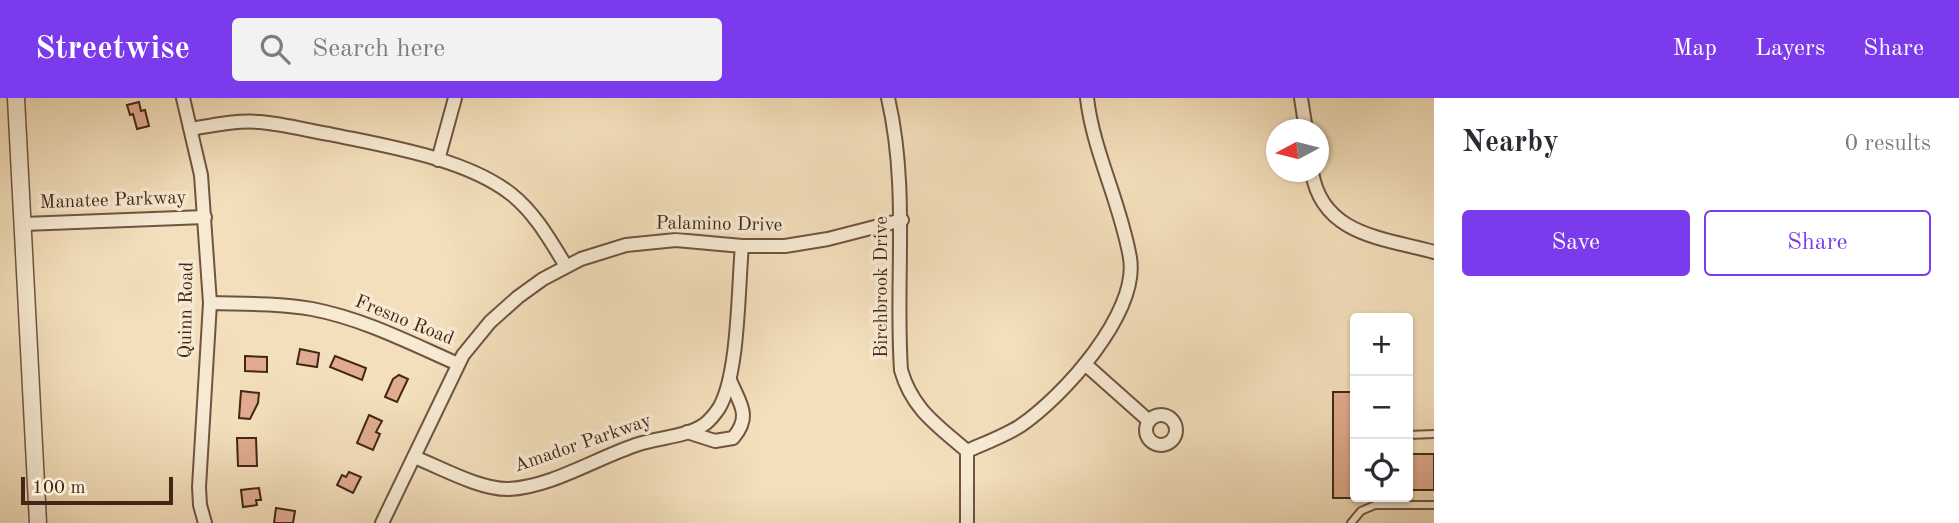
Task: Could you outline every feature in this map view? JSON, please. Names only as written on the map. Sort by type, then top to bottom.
[{"type":"street","points":[[16,98],[38,523]]},
{"type":"street","name":"Quinn Road","points":[[183,98],[201,175],[211,303],[199,487],[205,523]]},
{"type":"street","points":[[439,160],[455,98]]},
{"type":"street","name":"Birchbrook Drive","points":[[888,98],[898,162],[902,220],[899,344],[901,370],[916,405],[967,451]]},
{"type":"street","points":[[967,523],[967,451],[1031,418],[1085,364],[1123,306],[1131,273],[1123,229],[1087,98]]},
{"type":"street","points":[[1301,98],[1304,119]]},
{"type":"street","points":[[191,130],[215,124],[259,122],[373,143],[439,160],[484,178],[510,193],[542,228],[566,266]]},
{"type":"street","points":[[1315,182],[1320,198],[1337,219],[1363,233],[1434,252]]},
{"type":"street","name":"Manatee Parkway","points":[[24,224],[205,217]]},
{"type":"street","name":"Palamino Drive","points":[[382,523],[458,365],[490,322],[534,285],[566,266],[600,251],[650,242],[693,240],[742,246],[800,244],[902,220]]},
{"type":"street","name":"Amador Parkway","points":[[414,457],[474,481],[506,489],[542,482],[640,443],[687,432],[704,425],[717,411],[730,380],[742,246]]},
{"type":"street","name":"Fresno Road","points":[[211,303],[281,305],[337,315],[375,327],[458,365]]},
{"type":"street","points":[[1085,364],[1149,421]]},
{"type":"street","name":"Amador Parkway","points":[[687,432],[715,440],[733,438],[743,427],[745,415],[730,380]]},
{"type":"lane","points":[[1413,435],[1434,434]]},
{"type":"lane","points":[[1351,523],[1361,511],[1379,502]]},
{"type":"lane","points":[[1394,502],[1434,505]]},
{"type":"building","points":[[139,102],[141,111],[145,110],[149,126],[137,129],[127,105]]},
{"type":"building","points":[[300,349],[319,353],[317,367],[297,364]]},
{"type":"building","points":[[245,356],[267,357],[267,372],[245,371]]},
{"type":"building","points":[[335,356],[366,368],[362,380],[330,367]]},
{"type":"building","points":[[399,375],[408,379],[397,402],[385,397],[393,379]]},
{"type":"building","points":[[241,391],[259,393],[258,403],[250,419],[239,418]]},
{"type":"building","points":[[1333,392],[1350,392],[1350,498],[1333,498]]},
{"type":"building","points":[[369,415],[382,421],[376,432],[380,434],[373,450],[357,443]]},
{"type":"building","points":[[237,438],[256,438],[257,466],[238,466]]},
{"type":"building","points":[[1413,454],[1434,454],[1434,490],[1413,490]]},
{"type":"building","points":[[349,472],[361,477],[353,493],[337,485],[342,475],[346,477]]},
{"type":"building","points":[[259,488],[261,500],[256,500],[257,505],[243,507],[241,490]]},
{"type":"building","points":[[276,508],[295,511],[293,523],[274,523]]}]
